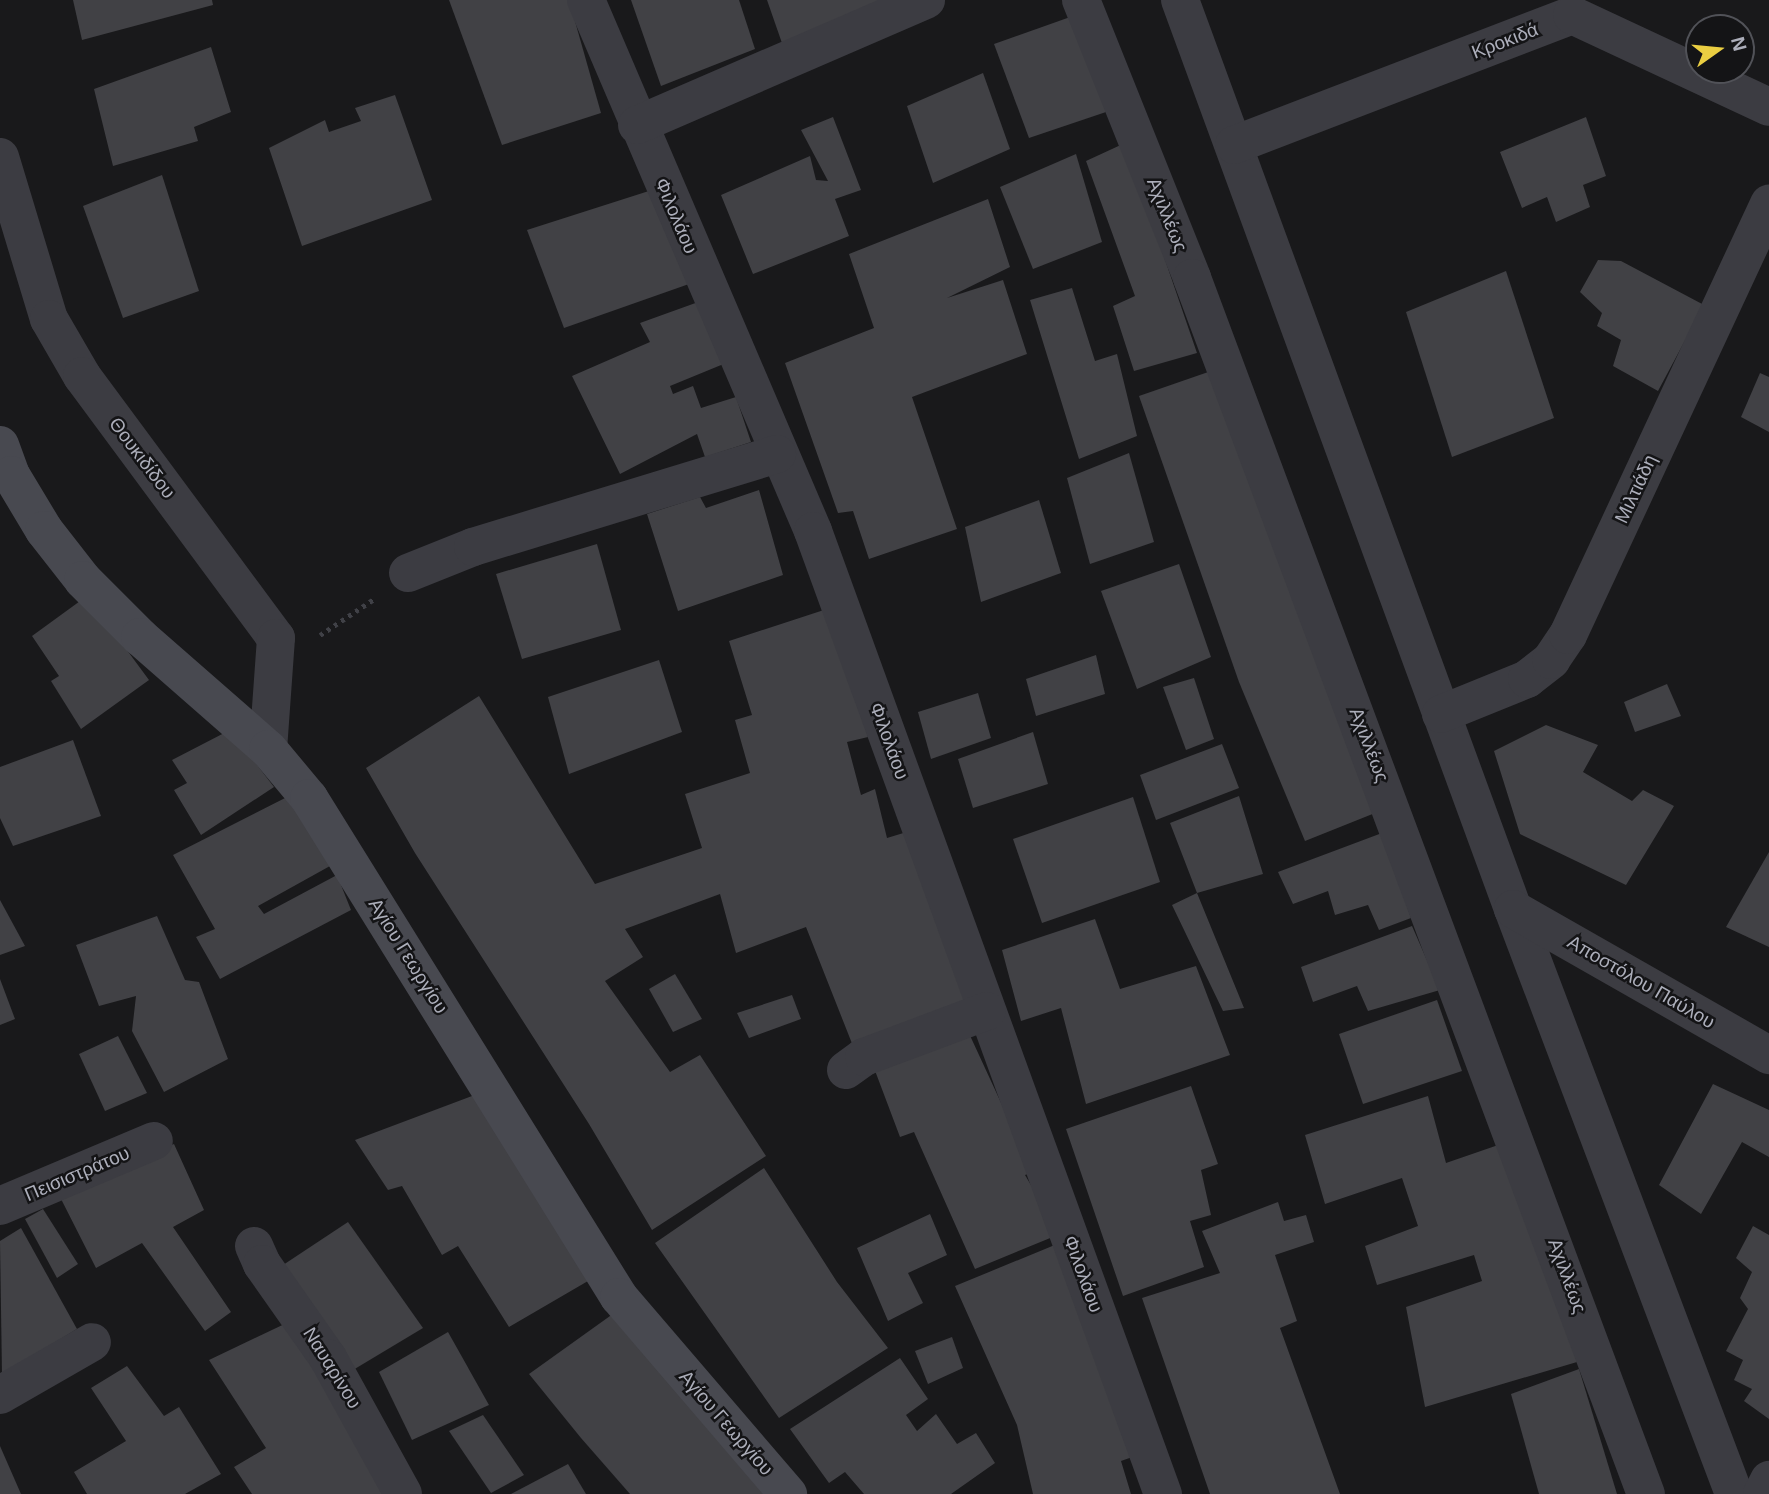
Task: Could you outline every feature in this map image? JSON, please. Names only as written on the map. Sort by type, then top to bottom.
[{"type":"street","name":"Φιλολάου","points":[[586,0],[777,454],[813,531],[1163,1494]]},
{"type":"street","points":[[637,125],[926,0]]},
{"type":"street","name":"Αχιλλέως","points":[[1081,0],[1197,291],[1646,1494]]},
{"type":"street","points":[[1180,0],[1513,909],[1734,1494]]},
{"type":"street","name":"Κροκιδά","points":[[1234,145],[1573,8],[1769,107]]},
{"type":"street","name":"Θουκιδίδου","points":[[0,157],[49,320],[82,376],[276,638],[268,749]]},
{"type":"street","name":"Μιλτιάδη","points":[[1441,714],[1527,680],[1551,660],[1568,635],[1769,204]]},
{"type":"street","name":"Αγίου Γεωργίου","points":[[0,445],[10,475],[44,530],[83,580],[140,638],[268,749],[309,798],[619,1297],[788,1494]]},
{"type":"street","points":[[408,573],[473,547],[777,454]]},
{"type":"street","name":"Αποστόλου Παύλου","points":[[1513,909],[1769,1055]]},
{"type":"street","points":[[846,1070],[864,1057],[987,1011]]},
{"type":"street","name":"Πεισιστράτου","points":[[0,1206],[154,1141]]},
{"type":"street","name":"Ναυαρίνου","points":[[254,1245],[262,1264],[328,1358],[403,1494]]},
{"type":"street","points":[[0,1395],[92,1342]]},
{"type":"street","points":[[1762,1494],[1769,1480]]},
{"type":"path","points":[[274,666],[408,573]]},
{"type":"building","points":[[73,0],[212,0],[213,5],[82,40]]},
{"type":"building","points":[[449,0],[569,0],[601,113],[502,145]]},
{"type":"building","points":[[631,0],[739,0],[755,49],[661,86]]},
{"type":"building","points":[[767,0],[907,0],[783,46]]},
{"type":"building","points":[[1073,16],[1106,112],[1029,138],[994,44]]},
{"type":"building","points":[[211,47],[231,112],[194,127],[198,141],[113,166],[94,89]]},
{"type":"building","points":[[983,73],[1010,149],[933,183],[907,106]]},
{"type":"building","points":[[395,95],[432,200],[302,246],[269,148],[325,120],[329,132],[361,121],[355,108]]},
{"type":"building","points":[[833,117],[861,190],[835,199],[849,236],[753,274],[721,195],[810,156],[816,180],[828,181],[801,130]]},
{"type":"building","points":[[1586,117],[1606,176],[1583,185],[1590,207],[1556,222],[1547,197],[1522,208],[1500,152]]},
{"type":"building","points":[[1125,143],[1197,353],[1134,371],[1113,306],[1135,296],[1086,161]]},
{"type":"building","points":[[1076,154],[1102,242],[1033,269],[1000,187]]},
{"type":"building","points":[[162,175],[199,291],[123,318],[83,206]]},
{"type":"building","points":[[652,190],[689,284],[564,328],[527,230]]},
{"type":"building","points":[[988,199],[1010,267],[947,298],[1003,280],[1027,354],[912,397],[957,529],[869,559],[853,511],[838,513],[785,363],[874,328],[849,254]]},
{"type":"building","points":[[1598,260],[1621,261],[1704,305],[1658,391],[1613,366],[1621,340],[1597,326],[1602,313],[1580,292]]},
{"type":"building","points":[[1506,271],[1554,418],[1452,457],[1406,312]]},
{"type":"building","points":[[1072,288],[1095,361],[1117,354],[1137,436],[1079,459],[1030,300]]},
{"type":"building","points":[[701,301],[726,363],[670,386],[673,394],[693,386],[701,408],[736,397],[751,442],[705,457],[697,434],[620,474],[572,376],[650,342],[640,323]]},
{"type":"building","points":[[1214,370],[1375,813],[1305,841],[1239,682],[1139,396]]},
{"type":"building","points":[[1760,373],[1769,377],[1769,432],[1741,417]]},
{"type":"building","points":[[1129,453],[1154,542],[1090,564],[1067,478]]},
{"type":"building","points":[[759,490],[783,575],[678,611],[647,514],[700,497],[706,508]]},
{"type":"building","points":[[1039,500],[1061,573],[981,602],[965,527]]},
{"type":"building","points":[[597,544],[621,630],[522,659],[496,574]]},
{"type":"building","points":[[1179,564],[1211,657],[1137,689],[1101,591]]},
{"type":"building","points":[[87,596],[149,680],[81,729],[51,681],[59,676],[32,636]]},
{"type":"building","points":[[830,608],[868,737],[847,742],[861,795],[875,789],[887,838],[910,831],[968,1003],[853,1046],[806,927],[736,953],[720,894],[625,929],[643,957],[605,981],[670,1072],[700,1055],[766,1156],[652,1230],[589,1124],[415,853],[366,768],[479,696],[595,884],[702,848],[685,794],[750,773],[735,720],[752,715],[729,641]]},
{"type":"building","points":[[1096,655],[1105,694],[1036,716],[1026,679]]},
{"type":"building","points":[[659,660],[682,732],[569,774],[548,697]]},
{"type":"building","points":[[1194,678],[1214,739],[1186,750],[1163,687]]},
{"type":"building","points":[[1667,684],[1681,716],[1635,732],[1624,702]]},
{"type":"building","points":[[978,693],[991,738],[931,759],[918,712]]},
{"type":"building","points":[[1546,725],[1598,745],[1583,772],[1632,801],[1643,790],[1674,806],[1626,885],[1520,834],[1494,751]]},
{"type":"building","points":[[230,730],[274,787],[201,835],[174,790],[187,783],[172,760]]},
{"type":"building","points":[[1033,732],[1048,784],[973,808],[958,759]]},
{"type":"building","points":[[73,740],[101,816],[13,846],[0,818],[0,767]]},
{"type":"building","points":[[1222,744],[1239,788],[1156,820],[1140,775]]},
{"type":"building","points":[[289,796],[330,866],[258,906],[264,914],[337,875],[351,910],[220,979],[196,937],[215,929],[173,855]]},
{"type":"building","points":[[1239,796],[1263,874],[1197,893],[1170,823]]},
{"type":"building","points":[[1133,797],[1160,882],[1042,923],[1013,839]]},
{"type":"building","points":[[1382,833],[1411,918],[1379,930],[1368,905],[1335,915],[1328,891],[1293,904],[1278,872]]},
{"type":"building","points":[[1769,852],[1769,947],[1726,927]]},
{"type":"building","points":[[1197,893],[1244,1008],[1223,1011],[1172,905]]},
{"type":"building","points":[[0,900],[25,946],[0,955]]},
{"type":"building","points":[[157,916],[185,980],[199,982],[228,1059],[164,1092],[132,1031],[136,996],[99,1006],[76,945]]},
{"type":"building","points":[[1095,919],[1120,989],[1196,966],[1230,1055],[1086,1104],[1061,1008],[1021,1021],[1002,950]]},
{"type":"building","points":[[1412,926],[1440,990],[1368,1011],[1357,986],[1313,1002],[1301,967]]},
{"type":"building","points":[[675,974],[702,1019],[673,1032],[649,989]]},
{"type":"building","points":[[0,979],[15,1019],[0,1025]]},
{"type":"building","points":[[792,995],[801,1019],[749,1038],[737,1013]]},
{"type":"building","points":[[1437,1000],[1462,1071],[1363,1104],[1339,1034]]},
{"type":"building","points":[[967,1029],[1033,1172],[1025,1175],[1060,1234],[975,1269],[914,1132],[900,1137],[874,1068]]},
{"type":"building","points":[[118,1036],[147,1093],[105,1111],[79,1054]]},
{"type":"building","points":[[1713,1084],[1769,1110],[1769,1157],[1742,1142],[1701,1214],[1659,1185]]},
{"type":"building","points":[[1191,1086],[1218,1164],[1201,1170],[1211,1215],[1190,1221],[1204,1267],[1123,1296],[1066,1129]]},
{"type":"building","points":[[480,1093],[588,1281],[509,1327],[458,1246],[442,1255],[402,1186],[388,1190],[355,1140]]},
{"type":"building","points":[[1428,1096],[1446,1163],[1504,1143],[1577,1362],[1425,1407],[1406,1307],[1482,1281],[1474,1255],[1377,1285],[1365,1246],[1418,1226],[1402,1178],[1325,1204],[1305,1135]]},
{"type":"building","points":[[174,1144],[204,1210],[173,1227],[231,1312],[205,1331],[142,1243],[96,1268],[59,1195]]},
{"type":"building","points":[[764,1168],[837,1282],[888,1348],[779,1418],[655,1243]]},
{"type":"building","points":[[1278,1202],[1284,1221],[1306,1215],[1314,1242],[1275,1255],[1297,1321],[1280,1328],[1340,1494],[1210,1494],[1142,1298],[1220,1273],[1202,1231]]},
{"type":"building","points":[[43,1209],[78,1264],[57,1278],[25,1219]]},
{"type":"building","points":[[930,1214],[947,1255],[908,1273],[923,1303],[888,1321],[857,1248]]},
{"type":"building","points":[[348,1222],[423,1328],[353,1370],[277,1269]]},
{"type":"building","points":[[1753,1226],[1769,1235],[1769,1419],[1744,1401],[1752,1389],[1734,1380],[1743,1360],[1726,1351],[1748,1309],[1740,1298],[1752,1272],[1736,1258]]},
{"type":"building","points":[[21,1228],[77,1329],[2,1375],[0,1241]]},
{"type":"building","points":[[1062,1242],[1138,1455],[1121,1461],[1131,1494],[1033,1494],[1017,1425],[955,1286]]},
{"type":"building","points":[[617,1311],[772,1494],[630,1494],[581,1438],[529,1374]]},
{"type":"building","points":[[293,1320],[386,1494],[252,1494],[234,1467],[266,1448],[209,1360]]},
{"type":"building","points":[[448,1332],[489,1405],[412,1440],[379,1372]]},
{"type":"building","points":[[952,1337],[963,1368],[928,1384],[915,1351]]},
{"type":"building","points":[[900,1358],[928,1399],[906,1415],[917,1431],[936,1414],[957,1444],[976,1433],[995,1463],[951,1494],[864,1494],[845,1472],[829,1483],[790,1429]]},
{"type":"building","points":[[127,1366],[164,1416],[179,1407],[221,1474],[185,1494],[87,1494],[74,1472],[126,1441],[91,1388]]},
{"type":"building","points":[[1579,1369],[1617,1494],[1539,1494],[1511,1394]]},
{"type":"building","points":[[483,1415],[524,1475],[491,1493],[449,1431]]},
{"type":"building","points":[[0,1446],[21,1494],[0,1494]]},
{"type":"building","points":[[568,1464],[586,1494],[511,1494]]}]
